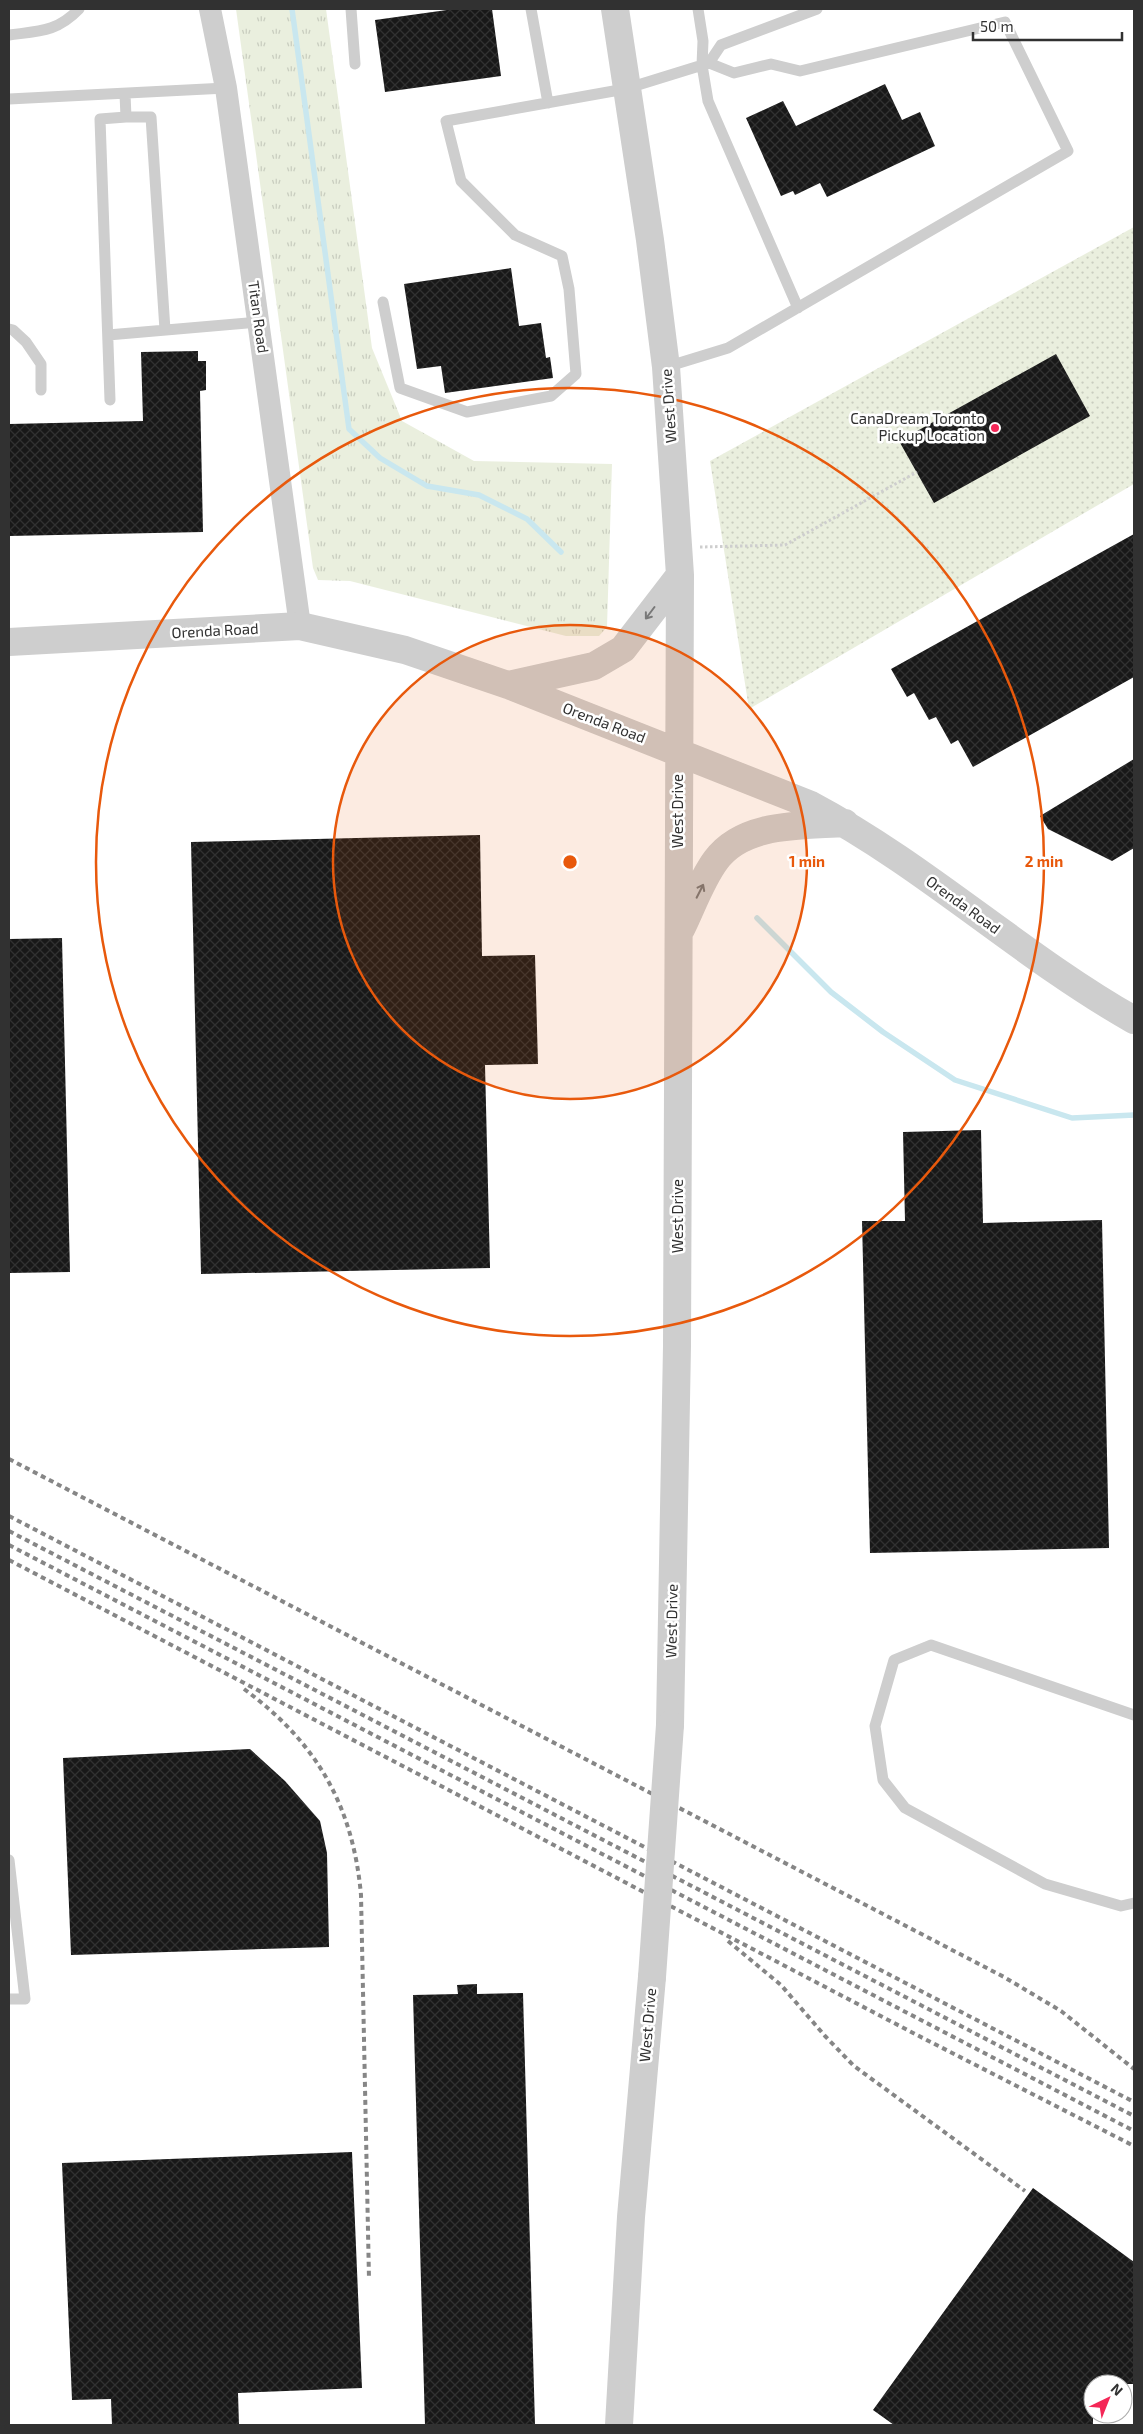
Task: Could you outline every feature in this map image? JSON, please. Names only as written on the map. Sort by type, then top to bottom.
[{"type":"street","name":"Titan Road","points":[[210,9],[226,88],[300,626]]},
{"type":"street","name":"West Drive","points":[[615,9],[625,89],[650,240],[666,367],[680,575],[677,1336],[670,1725],[652,1977],[631,2216],[619,2425]]},
{"type":"street","points":[[508,685],[594,666],[623,649],[680,575]]},
{"type":"street","name":"Orenda Road","points":[[9,642],[300,626],[405,650],[508,685],[811,805],[845,823],[930,880],[1062,976],[1134,1020]]},
{"type":"street","points":[[678,934],[715,861],[729,846],[757,832],[845,823]]},
{"type":"lane","points":[[9,35],[50,30],[68,21],[79,9]]},
{"type":"lane","points":[[351,9],[355,64]]},
{"type":"lane","points":[[531,9],[548,103]]},
{"type":"lane","points":[[698,9],[703,41],[708,101],[798,308]]},
{"type":"lane","points":[[383,302],[400,388],[467,412],[551,396],[576,374],[569,289],[562,256],[515,235],[461,181],[446,121],[625,89],[705,64],[721,45],[817,9]]},
{"type":"lane","points":[[666,367],[728,348],[1068,150],[1004,22],[800,70],[771,64],[734,72],[705,64]]},
{"type":"lane","points":[[9,98],[226,88]]},
{"type":"lane","points":[[125,94],[126,118]]},
{"type":"lane","points":[[110,400],[100,119],[151,117],[164,330]]},
{"type":"lane","points":[[108,335],[259,322]]},
{"type":"lane","points":[[9,329],[13,330],[26,342],[41,364],[41,390]]},
{"type":"lane","points":[[1134,1715],[931,1645],[894,1660],[875,1726],[883,1780],[905,1808],[1045,1884],[1121,1906],[1134,1903]]},
{"type":"lane","points":[[9,1860],[24,1999],[9,1999]]},
{"type":"path","points":[[677,545],[712,548],[785,545],[917,472]]},
{"type":"green space","points":[[236,9],[326,9],[372,348],[402,421],[474,461],[612,464],[607,627],[599,636],[566,636],[350,581],[318,580],[313,568]]},
{"type":"green space","points":[[1134,227],[1134,484],[749,709],[710,461]]},
{"type":"building","points":[[454,9],[492,9],[501,76],[385,92],[375,20]]},
{"type":"building","points":[[885,84],[902,120],[920,112],[935,146],[827,197],[820,183],[795,195],[793,191],[781,196],[746,118],[783,101],[796,126]]},
{"type":"building","points":[[511,268],[519,326],[541,323],[546,358],[550,357],[553,378],[445,393],[441,366],[417,369],[404,284]]},
{"type":"building","points":[[198,351],[198,361],[206,361],[206,390],[200,391],[203,532],[9,536],[9,424],[143,421],[141,352]]},
{"type":"building","name":"CanaDream Toronto Pickup Location","points":[[1056,354],[1090,416],[934,503],[899,441]]},
{"type":"building","points":[[1134,534],[1134,677],[973,767],[958,740],[951,744],[936,717],[929,720],[914,693],[907,697],[891,669]]},
{"type":"building","points":[[1134,759],[1134,848],[1112,861],[1048,829],[1040,816]]},
{"type":"building","points":[[480,835],[482,956],[535,955],[538,1064],[485,1065],[490,1268],[201,1274],[191,842]]},
{"type":"building","points":[[62,938],[70,1272],[9,1273],[9,939]]},
{"type":"building","points":[[981,1130],[983,1223],[1102,1220],[1109,1548],[870,1553],[862,1221],[905,1221],[903,1132]]},
{"type":"building","points":[[250,1749],[285,1781],[320,1821],[327,1853],[329,1947],[71,1955],[63,1758]]},
{"type":"building","points":[[477,1984],[477,1994],[523,1993],[535,2425],[425,2425],[413,1995],[458,1994],[457,1985]]},
{"type":"building","points":[[352,2152],[362,2388],[238,2393],[239,2425],[112,2425],[111,2399],[72,2400],[62,2163]]},
{"type":"building","points":[[1033,2188],[1134,2262],[1134,2384],[1133,2374],[1083,2374],[1083,2424],[1093,2425],[894,2425],[873,2410]]},
{"type":"waterway","points":[[292,9],[349,429],[380,458],[427,486],[479,495],[527,519],[561,552]]},
{"type":"waterway","points":[[757,918],[831,992],[883,1032],[955,1080],[1072,1118],[1134,1115]]},
{"type":"railway","points":[[9,1459],[1004,1977],[1061,2011],[1134,2069]]},
{"type":"railway","points":[[9,1516],[1134,2102]]},
{"type":"railway","points":[[9,1531],[1134,2116]]},
{"type":"railway","points":[[9,1545],[1134,2131]]},
{"type":"railway","points":[[9,1560],[917,2035],[1134,2146]]},
{"type":"railway","points":[[244,1689],[292,1731],[311,1754],[327,1778],[339,1804],[357,1862],[361,1895],[369,2279]]},
{"type":"railway","points":[[728,1941],[781,1985],[854,2066],[1025,2191]]},
{"type":"place","name":"CanaDream Toronto Pickup Location","points":[[995,428]]}]
